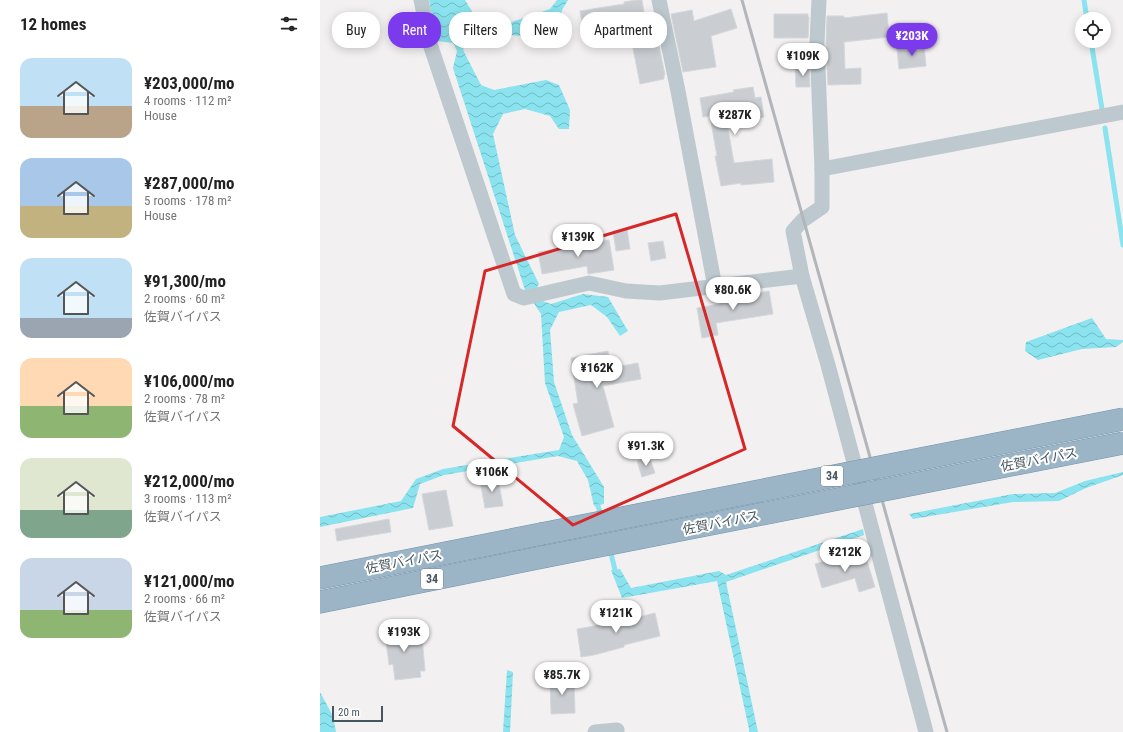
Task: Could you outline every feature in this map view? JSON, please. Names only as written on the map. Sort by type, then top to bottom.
[{"type":"highway","name":"佐賀バイパス","points":[[320,578],[1123,419]]},
{"type":"highway","name":"佐賀バイパス","points":[[320,602],[1123,443]]},
{"type":"street","points":[[421,0],[431,47],[514,294],[524,298],[589,283],[626,292],[660,293],[802,276]]},
{"type":"street","points":[[659,0],[678,91],[715,287]]},
{"type":"street","points":[[819,0],[817,43],[822,206],[803,220],[793,231],[802,276],[830,373],[926,732]]},
{"type":"street","points":[[822,169],[1123,112]]},
{"type":"street","points":[[595,732],[617,730],[617,732]]},
{"type":"highlighted area","points":[[676,214],[745,449],[573,525],[453,426],[485,271]]},
{"type":"water","points":[[429,0],[465,0],[472,12],[449,12],[449,42],[441,42],[441,12],[431,12]]},
{"type":"water","points":[[557,0],[568,0],[562,12],[541,12],[550,9]]},
{"type":"water","points":[[520,19],[520,36],[512,35],[512,22]]},
{"type":"water","points":[[456,48],[464,48],[463,50],[481,85],[494,90],[546,80],[559,85],[570,110],[569,129],[559,129],[550,116],[525,109],[503,114],[493,134],[515,235],[539,284],[536,289],[540,300],[551,304],[583,294],[608,297],[628,331],[620,336],[607,317],[591,305],[559,312],[550,330],[554,382],[572,435],[604,487],[604,504],[594,506],[588,480],[577,461],[558,456],[444,475],[420,484],[413,508],[320,527],[320,517],[401,501],[416,479],[443,469],[559,450],[564,437],[545,383],[541,314],[525,290],[453,68],[457,51]]},
{"type":"water","points":[[1092,318],[1106,339],[1123,340],[1123,342],[1116,347],[1082,349],[1038,360],[1025,351],[1026,342]]},
{"type":"water","points":[[1123,472],[1123,475],[1086,488],[1059,501],[1013,502],[913,519],[909,514],[1013,494],[1055,493],[1085,481]]},
{"type":"water","points":[[863,529],[864,535],[726,582],[758,732],[749,732],[717,581],[622,598],[611,570],[620,569],[631,588],[719,571],[726,575]]},
{"type":"water","points":[[507,670],[513,672],[510,732],[503,732]]},
{"type":"water","points":[[320,692],[333,716],[336,732],[320,732]]},
{"type":"building","points":[[642,0],[644,12],[580,12],[624,4],[624,2]]},
{"type":"building","points":[[731,9],[737,28],[711,36],[716,67],[683,72],[671,14],[692,10],[694,21]]},
{"type":"building","points":[[887,13],[889,37],[844,42],[845,69],[861,68],[861,84],[828,85],[826,43],[827,16],[844,16],[844,18]]},
{"type":"building","points":[[774,14],[808,14],[808,38],[774,38]]},
{"type":"building","points":[[924,45],[926,66],[899,69],[897,48]]},
{"type":"building","points":[[633,48],[659,48],[665,75],[664,79],[640,84]]},
{"type":"building","points":[[809,66],[810,87],[796,87],[795,67]]},
{"type":"building","points":[[753,87],[755,98],[761,97],[764,117],[727,123],[734,163],[772,159],[774,182],[741,185],[741,183],[721,186],[715,156],[717,156],[710,116],[703,117],[700,98]]},
{"type":"building","points":[[627,229],[630,249],[616,251],[613,231]]},
{"type":"building","points":[[609,240],[614,270],[588,274],[587,266],[542,274],[538,252]]},
{"type":"building","points":[[663,241],[666,258],[651,261],[648,243]]},
{"type":"building","points":[[769,291],[773,314],[716,323],[718,335],[702,338],[697,308],[720,304],[719,300]]},
{"type":"building","points":[[608,351],[610,368],[638,363],[641,379],[603,386],[614,427],[582,436],[573,404],[578,403],[571,358]]},
{"type":"building","points":[[649,456],[655,473],[642,477],[637,461]]},
{"type":"building","points":[[498,478],[503,506],[485,508],[480,481]]},
{"type":"building","points":[[446,490],[453,526],[429,530],[422,494]]},
{"type":"building","points":[[389,519],[391,532],[337,541],[335,529]]},
{"type":"building","points":[[843,556],[845,564],[866,558],[875,587],[859,592],[855,578],[822,588],[815,564]]},
{"type":"building","points":[[655,613],[660,636],[624,645],[624,647],[594,655],[581,657],[577,629],[600,625],[599,621],[617,616],[618,622]]},
{"type":"building","points":[[401,623],[402,639],[422,636],[425,671],[420,671],[421,677],[395,680],[393,664],[389,665],[384,625]]},
{"type":"building","points":[[550,678],[574,678],[575,713],[551,714]]},
{"type":"waterway","points":[[1084,0],[1086,12]]},
{"type":"waterway","points":[[1092,48],[1102,109]]},
{"type":"waterway","points":[[1105,128],[1123,245]]},
{"type":"waterway","points":[[598,506],[601,516]]},
{"type":"waterway","points":[[610,549],[615,570]]},
{"type":"railway","points":[[742,0],[947,732]]}]
